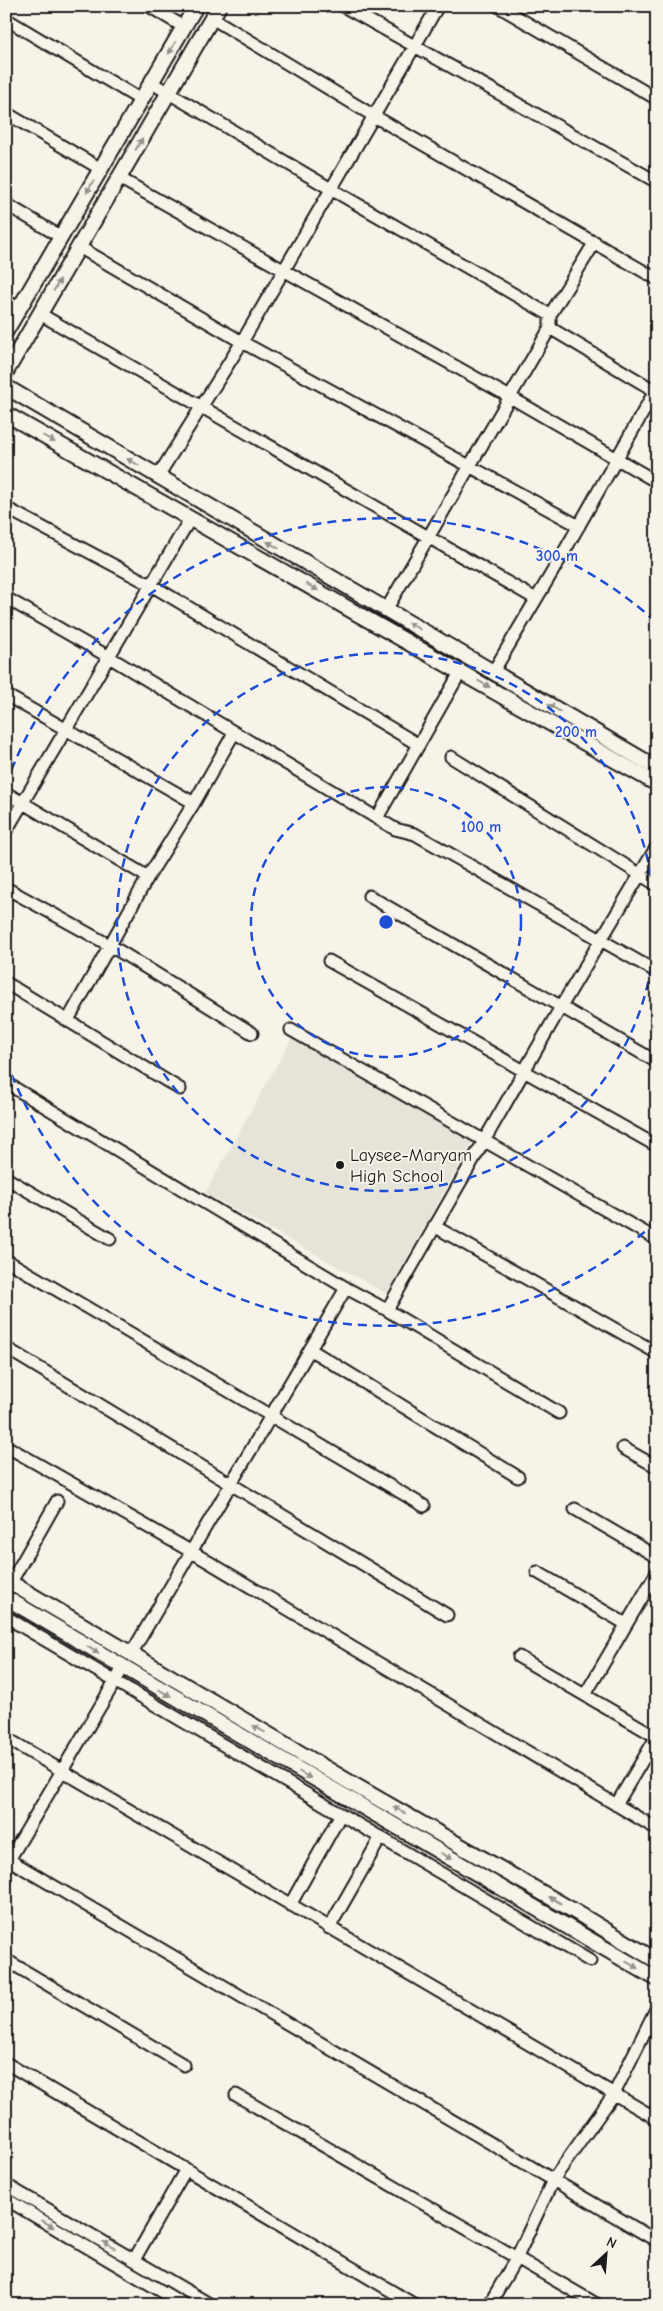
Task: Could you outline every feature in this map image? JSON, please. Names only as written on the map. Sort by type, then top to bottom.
[{"type":"main road","points":[[6,331],[196,6]]},
{"type":"main road","points":[[6,372],[216,12]]},
{"type":"main road","points":[[6,387],[493,672],[612,750],[657,784]]},
{"type":"main road","points":[[6,414],[461,671],[612,750],[657,768]]},
{"type":"main road","points":[[8,1581],[657,1961]]},
{"type":"main road","points":[[6,1598],[123,1668],[565,1924],[657,1980]]},
{"type":"main road","points":[[30,1612],[39,1609],[40,1603],[38,1599]]},
{"type":"main road","points":[[66,1634],[65,1624],[74,1620]]},
{"type":"main road","points":[[565,1924],[571,1918],[574,1911]]},
{"type":"main road","points":[[601,1947],[602,1937],[608,1933]]},
{"type":"street","points":[[149,6],[184,27]]},
{"type":"street","points":[[342,6],[414,48],[657,182]]},
{"type":"street","points":[[158,476],[242,342],[438,6]]},
{"type":"street","points":[[498,6],[657,98]]},
{"type":"street","points":[[216,12],[374,116],[657,279]]},
{"type":"street","points":[[6,19],[141,100]]},
{"type":"street","points":[[152,83],[550,315]]},
{"type":"street","points":[[6,113],[101,169]]},
{"type":"street","points":[[119,178],[510,397],[657,482]]},
{"type":"street","points":[[6,204],[61,238]]},
{"type":"street","points":[[386,610],[550,328],[550,315],[595,242]]},
{"type":"street","points":[[79,247],[242,342],[579,526]]},
{"type":"street","points":[[6,301],[20,309]]},
{"type":"street","points":[[40,314],[536,599]]},
{"type":"street","points":[[493,672],[656,392],[550,328]]},
{"type":"street","points":[[6,508],[151,585],[419,746]]},
{"type":"street","points":[[6,830],[190,519]]},
{"type":"street","points":[[6,598],[109,657],[394,829],[415,834],[657,972]]},
{"type":"street","points":[[378,818],[461,671]]},
{"type":"street","points":[[6,695],[194,803]]},
{"type":"street","points":[[68,1020],[148,877],[194,803],[234,733]]},
{"type":"street","points":[[451,757],[657,885]]},
{"type":"street","points":[[6,793],[148,877]]},
{"type":"street","points":[[387,1310],[600,939],[657,846]]},
{"type":"street","points":[[6,888],[110,946],[252,1033]]},
{"type":"street","points":[[369,896],[562,1005],[657,1062]]},
{"type":"street","points":[[329,961],[657,1146]]},
{"type":"street","points":[[6,983],[180,1089]]},
{"type":"street","points":[[291,1030],[656,1239]]},
{"type":"street","points":[[6,1083],[346,1288],[387,1310],[559,1413]]},
{"type":"street","points":[[6,1178],[110,1239]]},
{"type":"street","points":[[434,1226],[657,1352]]},
{"type":"street","points":[[6,1260],[271,1418],[424,1506]]},
{"type":"street","points":[[131,1654],[346,1288]]},
{"type":"street","points":[[6,1348],[447,1615]]},
{"type":"street","points":[[311,1350],[518,1477]]},
{"type":"street","points":[[6,1446],[192,1552],[657,1829]]},
{"type":"street","points":[[623,1448],[657,1467]]},
{"type":"street","points":[[8,1581],[57,1501]]},
{"type":"street","points":[[575,1509],[657,1557]]},
{"type":"street","points":[[537,1572],[626,1624]]},
{"type":"street","points":[[585,1695],[657,1572]]},
{"type":"street","points":[[6,1617],[590,1961]]},
{"type":"street","points":[[519,1657],[657,1736],[616,1805]]},
{"type":"street","points":[[123,1668],[7,1861],[657,2241]]},
{"type":"street","points":[[6,1738],[657,2119]]},
{"type":"street","points":[[290,1905],[341,1814]]},
{"type":"street","points":[[329,1928],[381,1837]]},
{"type":"street","points":[[6,1960],[184,2065]]},
{"type":"street","points":[[489,2305],[518,2258],[553,2180],[614,2094],[657,2007]]},
{"type":"street","points":[[6,2062],[415,2305]]},
{"type":"street","points":[[236,2095],[598,2305]]},
{"type":"street","points":[[134,2260],[186,2169]]},
{"type":"street","points":[[6,2185],[211,2305]]},
{"type":"street","points":[[6,2199],[143,2280],[177,2303],[182,2288]]},
{"type":"street","points":[[71,2238],[77,2226]]},
{"type":"street","points":[[143,2280],[150,2269]]},
{"type":"shaded area","name":"Laysee-Maryam High School","points":[[293,1036],[475,1137],[387,1294],[205,1193]]},
{"type":"place","name":"Laysee-Maryam High School","points":[[340,1165]]}]
